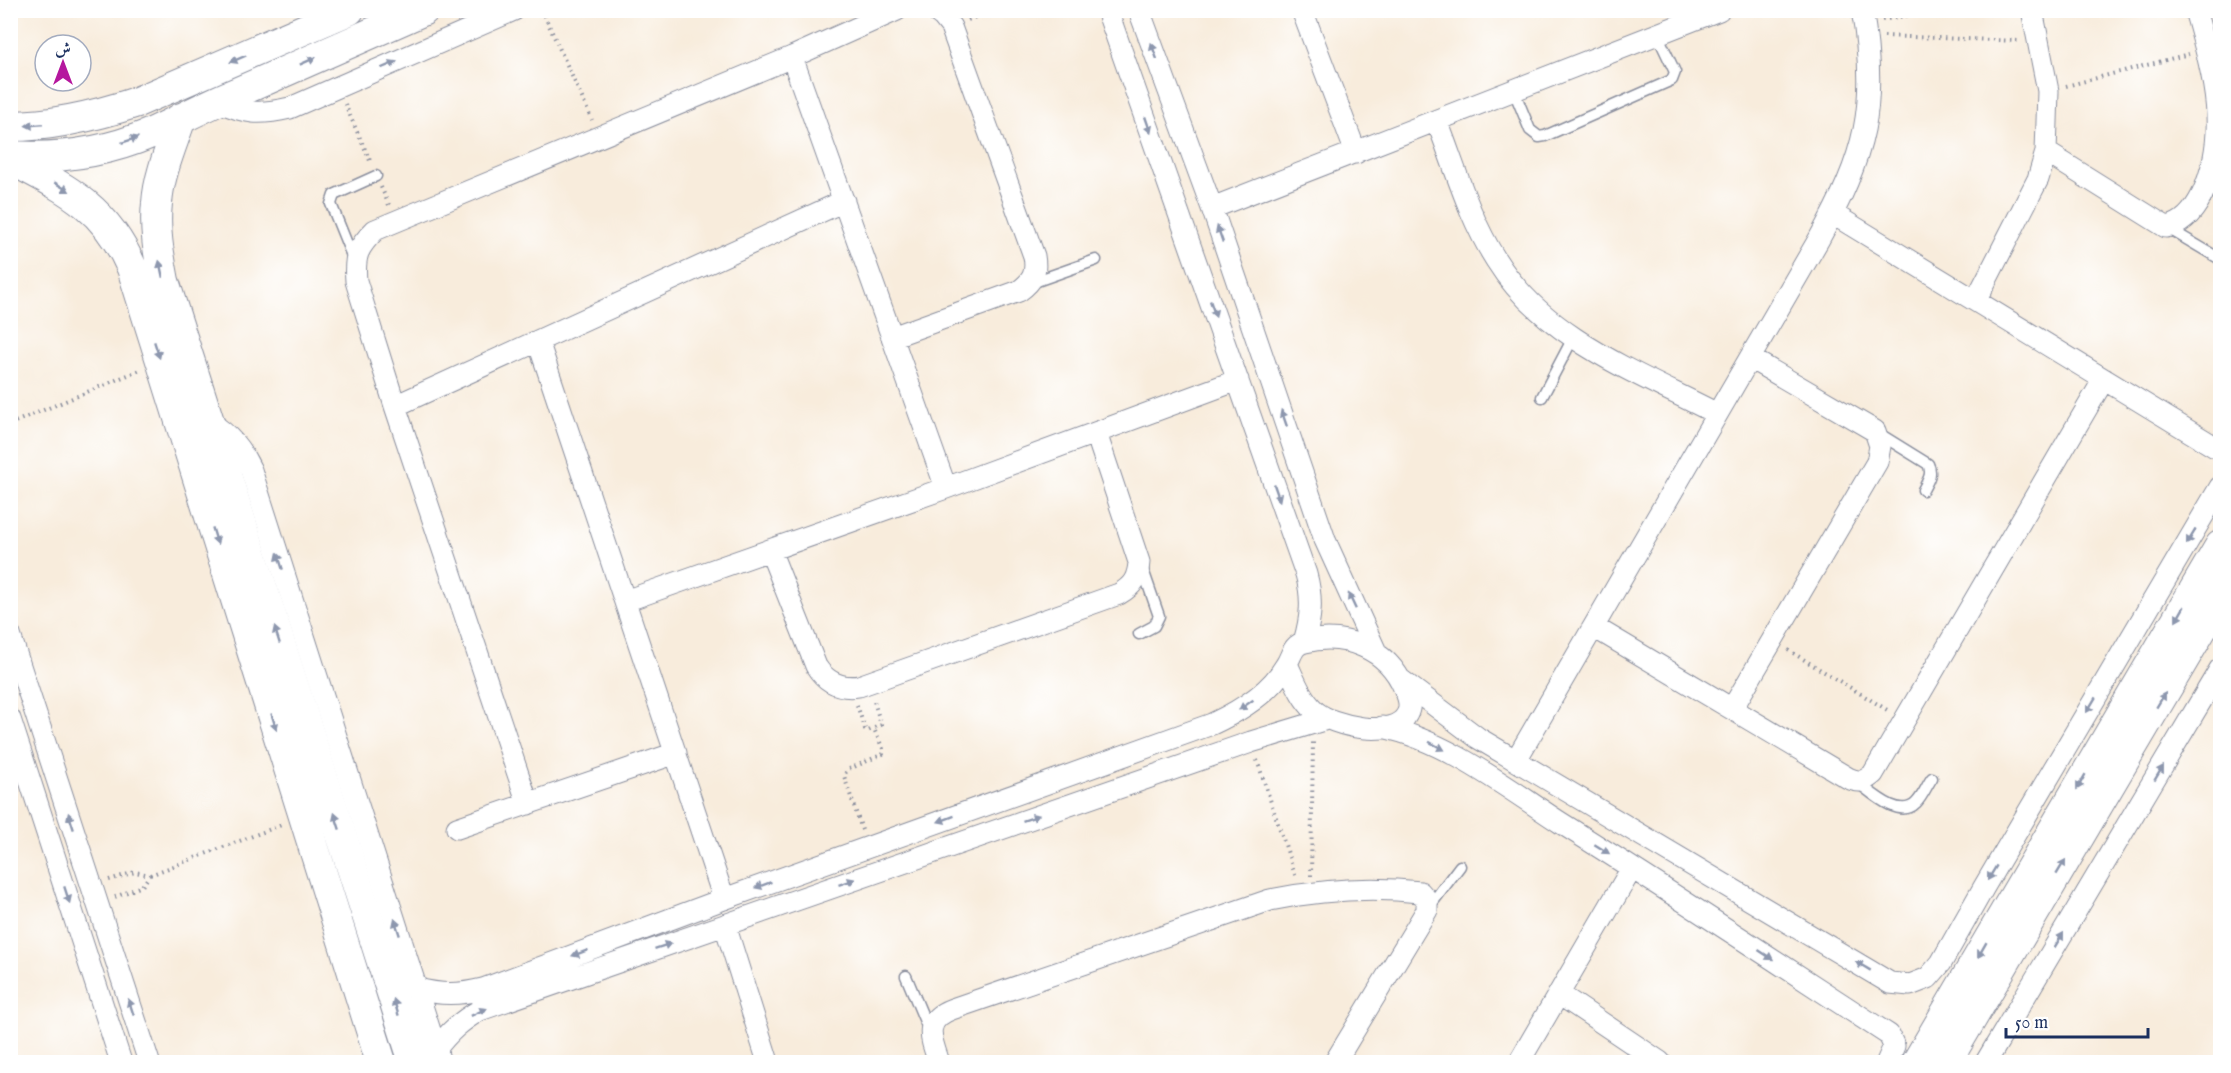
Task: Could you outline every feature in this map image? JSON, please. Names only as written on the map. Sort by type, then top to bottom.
[{"type":"street","points":[[10,126],[66,122],[102,114],[137,102],[349,10]]},
{"type":"street","points":[[10,157],[45,158],[87,152],[149,134],[217,101],[424,10]]},
{"type":"street","points":[[217,101],[239,111],[273,112],[290,108],[514,10]]},
{"type":"street","points":[[528,804],[395,406],[356,281],[355,262],[361,244],[375,230],[792,57],[897,10]]},
{"type":"street","points":[[892,337],[1019,291],[1030,283],[1036,270],[1034,256],[951,27],[934,10]]},
{"type":"street","points":[[1107,10],[1310,588],[1311,616],[1304,642]]},
{"type":"street","points":[[1139,10],[1212,208],[1325,540],[1377,654]]},
{"type":"street","points":[[1302,10],[1356,153]]},
{"type":"street","points":[[1976,300],[2038,179],[2046,152],[2048,91],[2032,10]]},
{"type":"street","points":[[2046,152],[2166,227],[2177,226],[2198,204],[2214,163],[2219,123],[2214,78],[2195,10]]},
{"type":"street","points":[[1212,208],[1514,91],[1708,12]]},
{"type":"street","points":[[1516,760],[1750,358],[1847,186],[1858,157],[1869,97],[1870,66],[1864,23]]},
{"type":"street","points":[[792,57],[946,488]]},
{"type":"street","points":[[181,118],[162,175],[157,201],[155,228],[164,281],[209,422],[430,1058]]},
{"type":"street","points":[[1437,121],[1478,228],[1496,260],[1518,290],[1544,316],[1573,338],[1717,414]]},
{"type":"street","points":[[10,157],[78,197],[105,223],[132,268],[381,1062]]},
{"type":"street","points":[[395,406],[844,201]]},
{"type":"street","points":[[1833,214],[2220,450]]},
{"type":"street","points":[[116,238],[135,228],[155,228]]},
{"type":"street","points":[[538,341],[724,899]]},
{"type":"street","points":[[1732,709],[1877,462],[1880,446],[1875,431],[1750,358]]},
{"type":"street","points":[[1594,627],[1857,782],[1866,780],[1873,774],[2104,379]]},
{"type":"street","points":[[625,601],[946,488],[1238,380]]},
{"type":"street","points":[[209,422],[230,437],[246,458],[251,470],[417,989],[430,1058]]},
{"type":"street","points":[[770,550],[816,666],[830,682],[840,686],[859,685],[1119,594],[1131,587],[1138,575],[1139,562],[1096,433]]},
{"type":"street","points":[[417,989],[439,994],[462,994],[483,989],[724,899],[1212,724],[1251,702],[1267,688],[1287,664],[1295,647],[1304,642],[1339,639],[1359,644],[1377,654],[1387,661],[1401,680],[1451,720],[1516,760],[1890,982],[1910,985],[1928,978],[1941,963],[2220,487]]},
{"type":"street","points":[[1917,1062],[2220,546]]},
{"type":"street","points":[[1946,1062],[2220,598]]},
{"type":"street","points":[[10,635],[149,1062]]},
{"type":"street","points":[[1287,664],[1300,692],[1320,721]]},
{"type":"street","points":[[1986,1062],[2220,669]]},
{"type":"street","points":[[430,1058],[448,1033],[463,1020],[480,1010],[1251,742],[1320,721],[1354,727],[1382,727],[1402,722],[1409,707],[1401,680]]},
{"type":"street","points":[[10,719],[121,1062]]},
{"type":"street","points":[[1382,727],[1436,744],[1889,1035],[1894,1046],[1887,1062]]},
{"type":"street","points":[[457,828],[676,753]]},
{"type":"street","points":[[1519,1062],[1632,868]]},
{"type":"street","points":[[939,1062],[930,1034],[933,1022],[941,1013],[1270,900],[1306,893],[1350,889],[1420,892],[1427,900],[1427,910],[1335,1062]]},
{"type":"street","points":[[724,925],[768,1062]]},
{"type":"street","points":[[1559,994],[1660,1062]]},
{"type":"lane","points":[[1514,91],[1530,130],[1539,137],[1545,135],[1672,80],[1675,72],[1657,34]]},
{"type":"lane","points":[[355,262],[331,204],[334,195],[376,176]]},
{"type":"lane","points":[[2166,227],[2220,259]]},
{"type":"lane","points":[[1030,283],[1096,260]]},
{"type":"lane","points":[[1542,397],[1573,338]]},
{"type":"lane","points":[[1875,431],[1928,464],[1931,469],[1930,476],[1923,490]]},
{"type":"lane","points":[[1139,562],[1159,616],[1154,626],[1139,634]]},
{"type":"lane","points":[[1857,782],[1899,809],[1908,808],[1917,803],[1932,778]]},
{"type":"lane","points":[[1427,910],[1460,866]]},
{"type":"lane","points":[[906,976],[930,1034]]},
{"type":"path","points":[[543,10],[600,137]]},
{"type":"path","points":[[951,27],[993,10]]},
{"type":"path","points":[[1864,23],[1937,10]]},
{"type":"path","points":[[1864,23],[2039,42]]},
{"type":"path","points":[[2048,91],[2206,50]]},
{"type":"path","points":[[338,87],[396,222]]},
{"type":"path","points":[[10,424],[160,362]]},
{"type":"path","points":[[1772,640],[1904,720]]},
{"type":"path","points":[[859,685],[882,723],[874,729],[865,730],[859,685]]},
{"type":"path","points":[[1306,893],[1320,721]]},
{"type":"path","points":[[868,847],[844,776],[847,770],[883,754],[874,729]]},
{"type":"path","points":[[1251,742],[1306,893]]},
{"type":"path","points":[[94,894],[135,872],[150,875],[303,816]]},
{"type":"path","points":[[94,894],[135,890],[142,886],[150,875]]}]
